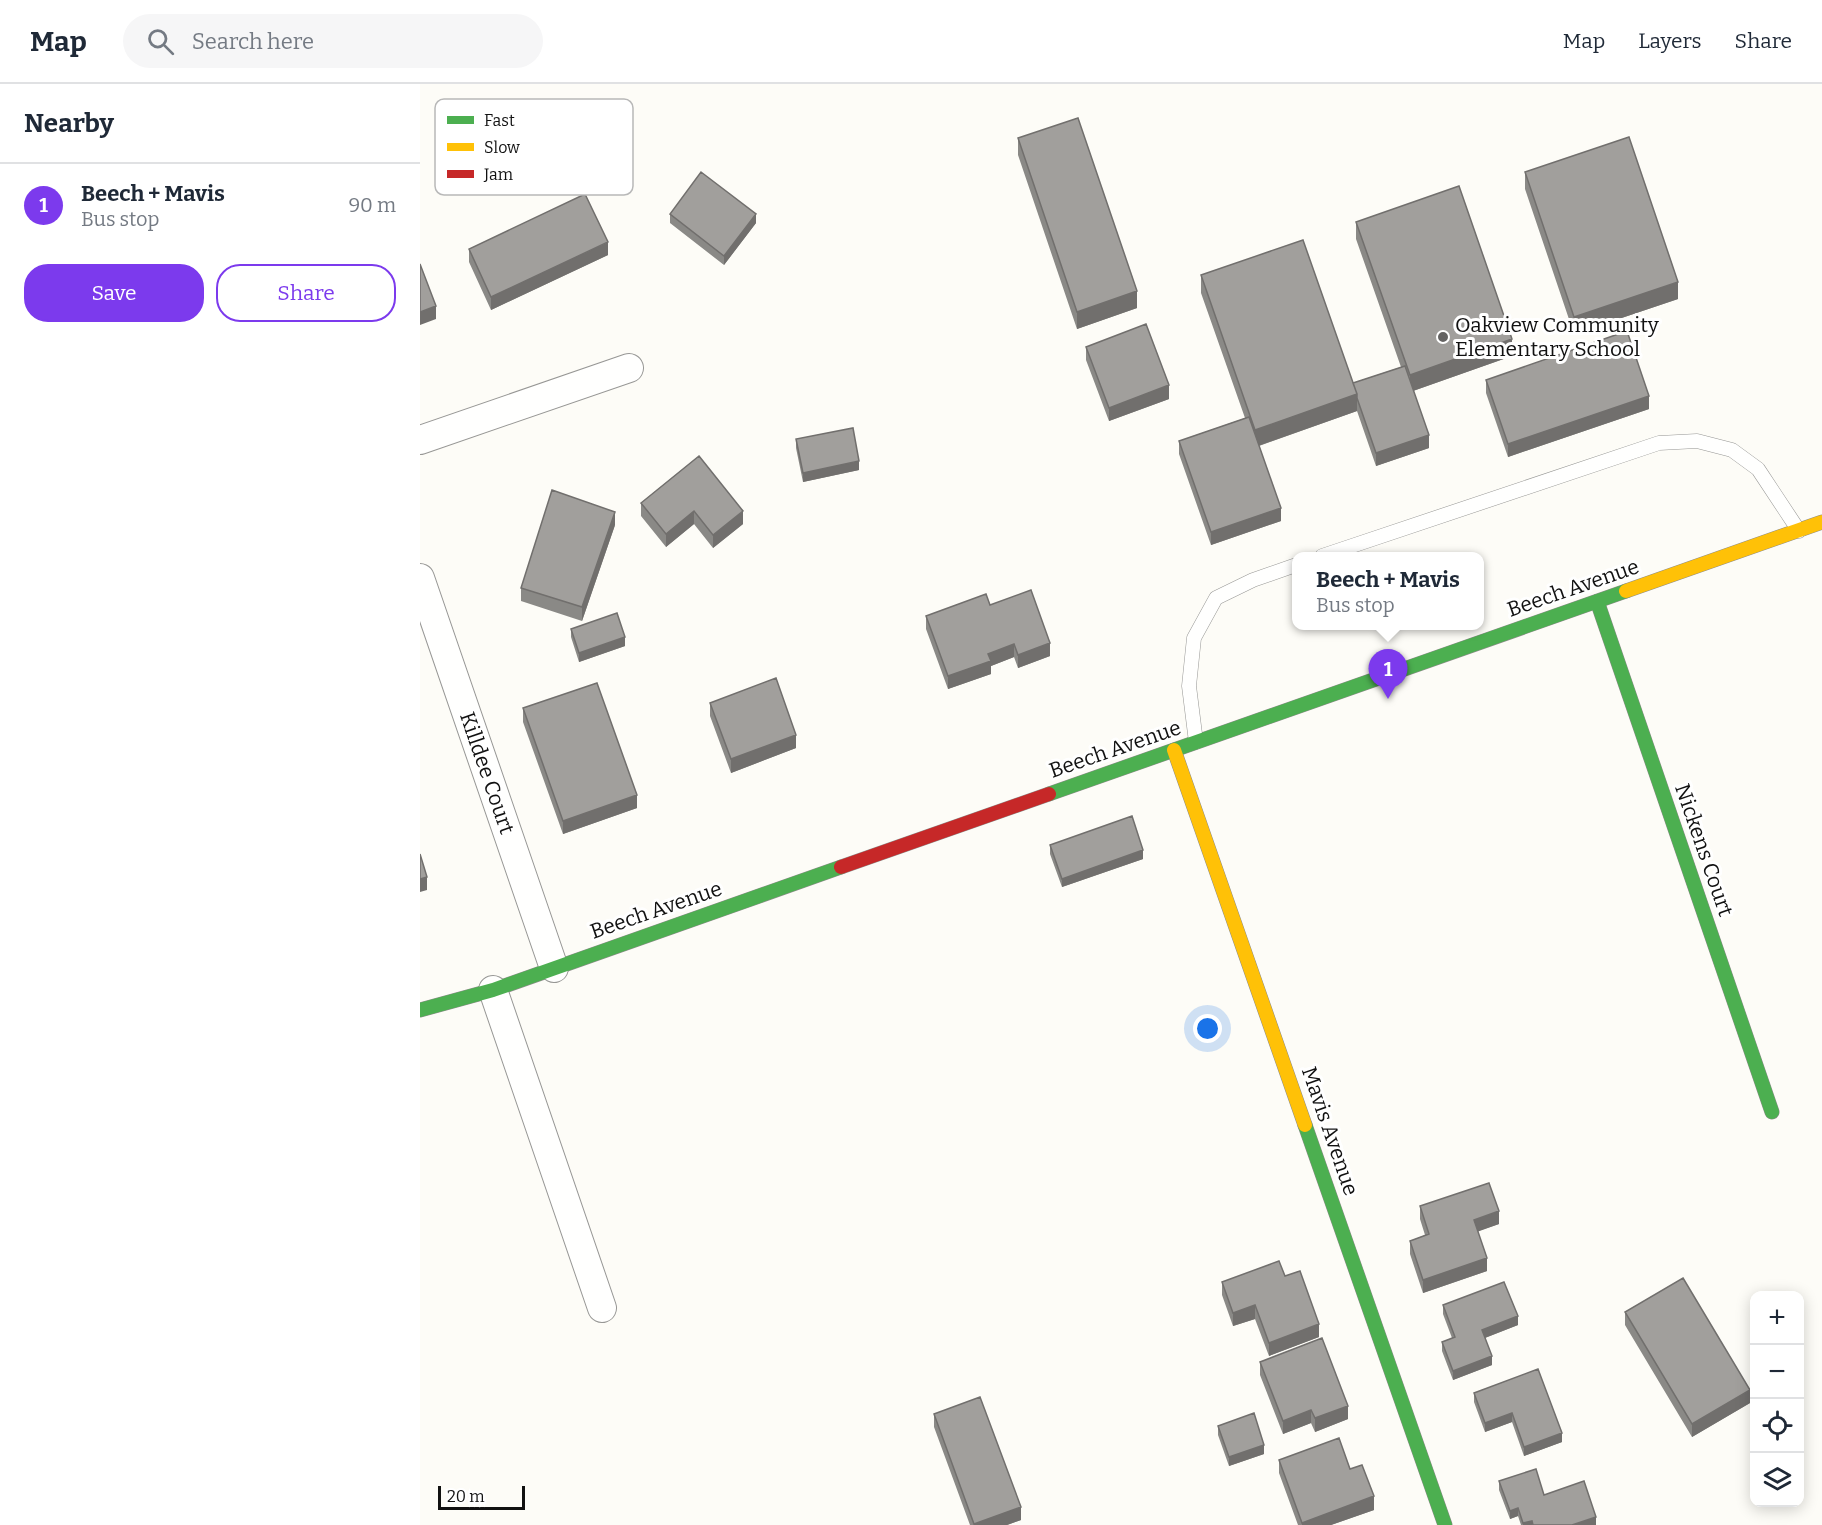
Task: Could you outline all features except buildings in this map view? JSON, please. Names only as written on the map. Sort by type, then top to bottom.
[{"type":"street","points":[[420,440],[629,368]]},
{"type":"street","name":"Beech Avenue","points":[[420,1010],[493,990],[1822,522]]},
{"type":"street","name":"Killdee Court","points":[[420,578],[554,968]]},
{"type":"street","name":"Nickens Court","points":[[1597,602],[1772,1113]]},
{"type":"street","name":"Mavis Avenue","points":[[1174,750],[1445,1525]]},
{"type":"street","points":[[493,990],[602,1308]]},
{"type":"lane","points":[[1334,552],[1659,443],[1697,441],[1732,450],[1758,469],[1799,531]]},
{"type":"lane","points":[[1196,742],[1188,686],[1194,638],[1216,598],[1253,580],[1292,566]]},
{"type":"traffic: fast","points":[[1049,794],[1626,591]]},
{"type":"traffic: fast","points":[[1597,601],[1772,1112]]},
{"type":"traffic: fast","points":[[420,1010],[493,990],[841,867]]},
{"type":"traffic: fast","points":[[1305,1125],[1445,1525]]},
{"type":"traffic: slow","points":[[1626,591],[1822,522]]},
{"type":"traffic: slow","points":[[1174,750],[1305,1125]]},
{"type":"traffic: jam","points":[[841,867],[1049,794]]},
{"type":"place","name":"Oakview Community Elementary School","points":[[1443,337]]},
{"type":"place","name":"Beech + Mavis","points":[[1388,699]]}]
